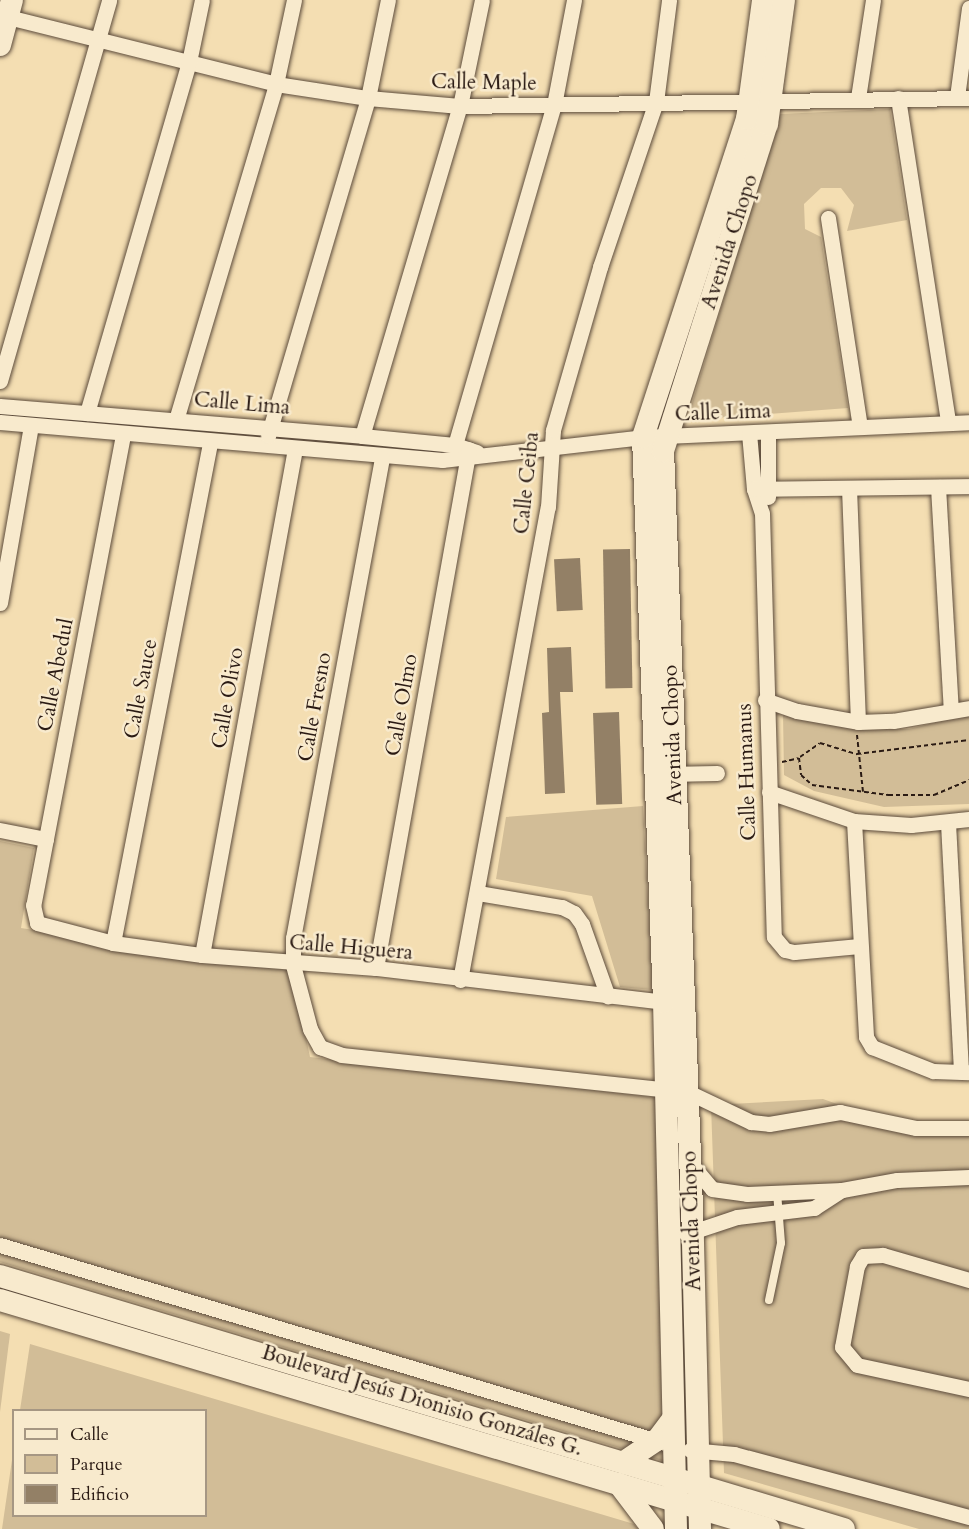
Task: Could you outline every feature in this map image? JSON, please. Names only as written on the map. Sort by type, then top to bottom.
[{"type":"street","points":[[0,381],[100,40],[109,0]]},
{"type":"street","points":[[87,412],[189,62],[202,0]]},
{"type":"street","points":[[176,420],[276,84],[294,0]]},
{"type":"street","points":[[266,447],[269,428],[368,98],[388,0]]},
{"type":"street","points":[[362,436],[460,106],[482,0]]},
{"type":"street","name":"Calle Olmo","points":[[376,968],[468,451],[554,105],[574,0]]},
{"type":"street","name":"Calle Ceiba","points":[[460,980],[548,507],[552,445],[600,267],[656,102],[669,0]]},
{"type":"street","name":"Avenida Chopo","points":[[699,1508],[688,1092],[664,774],[643,437],[720,209],[760,99],[763,0]]},
{"type":"street","name":"Avenida Chopo","points":[[676,1529],[675,1491],[665,1444],[672,1420],[664,1002],[666,436],[740,216],[760,99],[784,0]]},
{"type":"street","points":[[858,98],[873,0]]},
{"type":"street","points":[[0,45],[10,8]]},
{"type":"street","name":"Calle Maple","points":[[10,8],[100,40],[276,84],[368,98],[460,106],[963,97]]},
{"type":"street","points":[[963,97],[969,8]]},
{"type":"street","points":[[898,98],[948,422]]},
{"type":"street","points":[[828,218],[860,426]]},
{"type":"street","name":"Calle Lima","points":[[0,406],[362,436],[468,451]]},
{"type":"street","name":"Calle Lima","points":[[0,422],[382,458],[643,437],[969,422]]},
{"type":"street","points":[[0,603],[31,426]]},
{"type":"street","name":"Calle Humanus","points":[[762,513],[771,489],[768,432]]},
{"type":"street","name":"Calle Humanus","points":[[749,433],[754,489],[762,513],[765,700],[774,937],[778,945],[794,952],[860,946]]},
{"type":"street","name":"Calle Abedul","points":[[38,923],[33,905],[123,435]]},
{"type":"street","name":"Calle Sauce","points":[[113,943],[210,443]]},
{"type":"street","name":"Calle Olivo","points":[[202,955],[295,449]]},
{"type":"street","name":"Calle Fresno","points":[[382,458],[293,938],[293,965],[314,1039],[320,1047],[333,1053],[688,1092],[751,1122],[769,1124],[840,1112],[916,1128],[969,1128]]},
{"type":"street","points":[[754,489],[969,486]]},
{"type":"street","points":[[938,487],[951,710]]},
{"type":"street","points":[[849,488],[858,722]]},
{"type":"street","points":[[765,700],[797,711],[858,722],[893,721],[969,708]]},
{"type":"street","points":[[664,774],[717,773]]},
{"type":"street","points":[[769,792],[854,820],[948,823],[969,819]]},
{"type":"street","points":[[854,820],[866,1037],[872,1047],[933,1071],[965,1072],[948,823]]},
{"type":"street","points":[[0,830],[46,839]]},
{"type":"street","points":[[478,893],[562,906],[574,913],[582,924],[608,997]]},
{"type":"street","name":"Calle Higuera","points":[[38,923],[113,943],[202,955],[293,965],[376,968],[460,980],[664,1002]]},
{"type":"street","points":[[690,1161],[712,1189],[747,1194],[842,1190],[897,1180],[969,1177]]},
{"type":"street","points":[[670,1234],[693,1234],[737,1217],[814,1208],[842,1190]]},
{"type":"street","points":[[0,1245],[665,1444],[698,1452],[734,1454],[969,1516]]},
{"type":"street","points":[[969,1280],[883,1255],[863,1256],[857,1266],[842,1347],[857,1365],[969,1389]]},
{"type":"street","name":"Boulevard Jesús Dionisio Gonzáles G.","points":[[0,1276],[624,1462],[675,1491],[699,1508],[769,1529]]},
{"type":"street","name":"Boulevard Jesús Dionisio Gonzáles G.","points":[[0,1300],[619,1484],[675,1491]]},
{"type":"street","points":[[624,1462],[665,1444]]},
{"type":"street","points":[[619,1484],[653,1529]]},
{"type":"street","name":"Boulevard Jesús Dionisio Gonzáles G.","points":[[699,1508],[844,1529]]},
{"type":"lane","points":[[769,1300],[781,1243],[777,1192]]},
{"type":"path","points":[[858,722],[857,754],[863,792]]},
{"type":"path","points":[[767,766],[799,758],[820,743],[857,754],[969,740]]},
{"type":"path","points":[[799,758],[801,775],[812,784],[863,792],[934,795],[969,780]]},
{"type":"green space","points":[[890,109],[907,220],[847,231],[854,205],[841,188],[821,188],[804,204],[805,229],[821,237],[848,408],[687,420],[780,114]]},
{"type":"green space","points":[[783,713],[855,729],[909,729],[969,714],[969,804],[884,807],[814,791],[784,775]]},
{"type":"green space","points":[[643,806],[653,990],[620,987],[592,896],[496,879],[506,817]]},
{"type":"green space","points":[[0,841],[34,848],[21,928],[292,971],[310,1057],[661,1098],[670,1463],[0,1262]]},
{"type":"green space","points":[[823,1099],[906,1129],[969,1129],[969,1529],[919,1529],[724,1473],[711,1105]]},
{"type":"green space","points":[[0,1331],[10,1334],[0,1412]]},
{"type":"green space","points":[[30,1344],[634,1524],[638,1529],[2,1529],[12,1460],[12,1517],[207,1517],[207,1409],[20,1409]]},
{"type":"building","points":[[603,549],[630,549],[632,688],[605,688]]},
{"type":"building","points":[[580,558],[583,610],[557,611],[554,559]]},
{"type":"building","points":[[571,647],[573,692],[560,692],[565,793],[545,794],[542,713],[549,712],[547,648]]},
{"type":"building","points":[[619,712],[622,804],[596,805],[593,713]]}]
